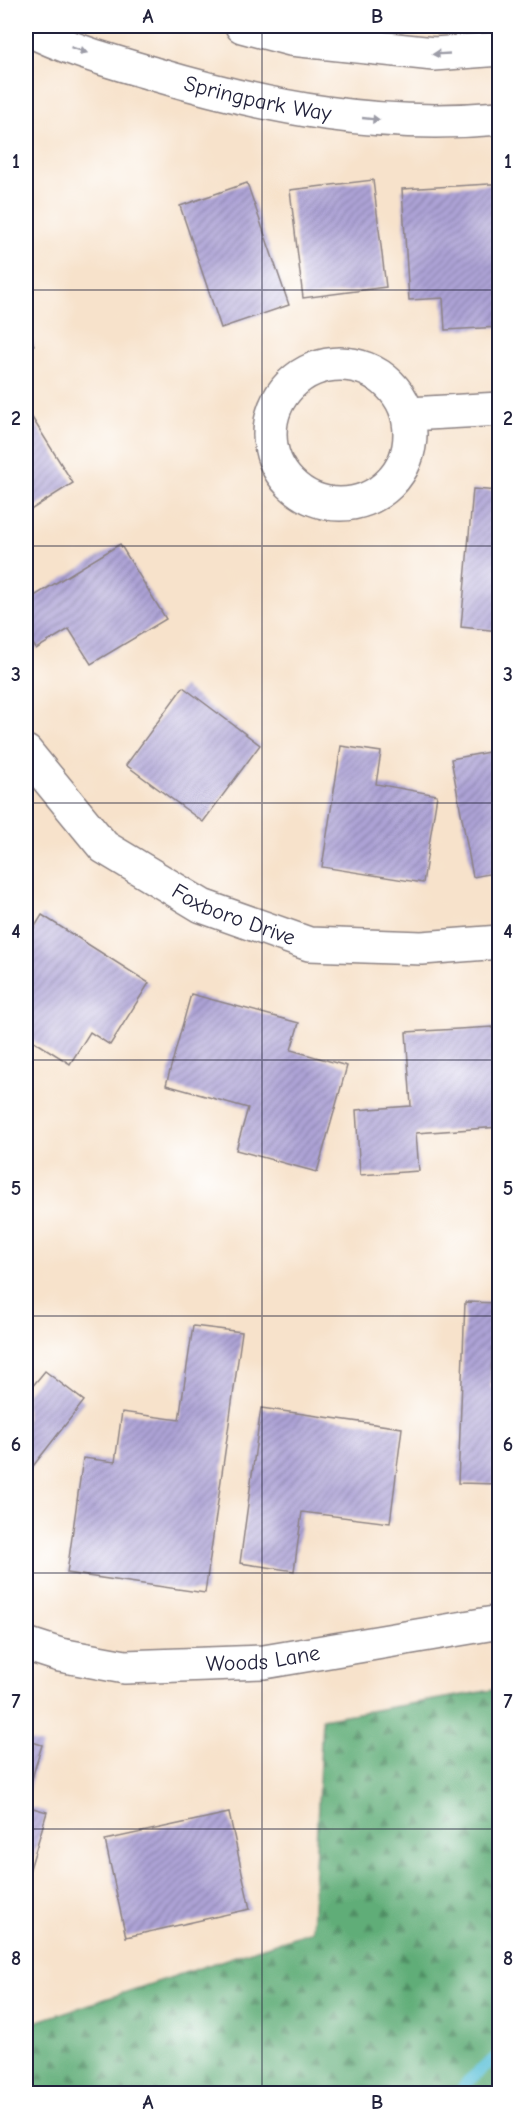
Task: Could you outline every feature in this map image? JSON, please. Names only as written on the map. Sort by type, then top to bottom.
[{"type":"street","points":[[242,26],[291,39],[434,54],[500,49]]},
{"type":"street","name":"Springpark Way","points":[[26,28],[52,41],[124,65],[210,90],[312,112],[390,121],[500,118]]},
{"type":"street","points":[[329,364],[363,366],[392,384],[409,414],[411,448],[396,479],[369,499],[335,505],[302,494],[279,469],[269,437],[276,403],[297,377],[329,364]]},
{"type":"street","points":[[409,414],[500,409]]},
{"type":"street","name":"Foxboro Drive","points":[[26,752],[104,847],[202,906],[309,944],[422,948],[500,942]]},
{"type":"street","name":"Woods Lane","points":[[26,1644],[60,1655],[125,1667],[264,1662],[500,1622]]},
{"type":"green space","points":[[499,1689],[499,2093],[26,2093],[26,2025],[312,1931],[322,1719]]},
{"type":"building","points":[[373,180],[386,287],[303,298],[290,190]]},
{"type":"building","points":[[247,183],[289,305],[221,328],[180,206]]},
{"type":"building","points":[[500,184],[500,327],[445,330],[443,298],[409,300],[402,189]]},
{"type":"building","points":[[26,329],[34,345],[26,349]]},
{"type":"building","points":[[26,408],[73,483],[26,513]]},
{"type":"building","points":[[473,489],[500,491],[500,631],[461,627]]},
{"type":"building","points":[[120,544],[166,619],[91,664],[69,629],[36,649],[26,632],[26,601]]},
{"type":"building","points":[[183,687],[260,745],[203,822],[126,765]]},
{"type":"building","points":[[341,746],[381,752],[376,784],[437,795],[423,883],[322,867]]},
{"type":"building","points":[[500,750],[500,872],[473,877],[451,759]]},
{"type":"building","points":[[42,915],[149,983],[110,1045],[90,1032],[70,1064],[26,1036],[26,941]]},
{"type":"building","points":[[191,994],[299,1023],[291,1050],[347,1066],[317,1172],[236,1150],[248,1108],[166,1085]]},
{"type":"building","points":[[493,1027],[500,1127],[416,1133],[419,1171],[360,1175],[356,1110],[411,1106],[406,1032]]},
{"type":"building","points":[[465,1302],[500,1303],[500,1347],[492,1347],[491,1388],[500,1388],[500,1484],[458,1483]]},
{"type":"building","points":[[193,1326],[242,1332],[205,1593],[67,1573],[83,1458],[115,1462],[122,1412],[179,1420]]},
{"type":"building","points":[[45,1371],[84,1401],[26,1475],[26,1394]]},
{"type":"building","points":[[261,1408],[402,1428],[390,1523],[302,1512],[294,1571],[240,1563]]},
{"type":"building","points":[[26,1740],[42,1745],[26,1798]]},
{"type":"building","points":[[26,1806],[47,1812],[26,1882]]},
{"type":"building","points":[[229,1813],[250,1909],[126,1937],[105,1840]]},
{"type":"waterway","points":[[459,2094],[468,2081],[500,2054]]}]
